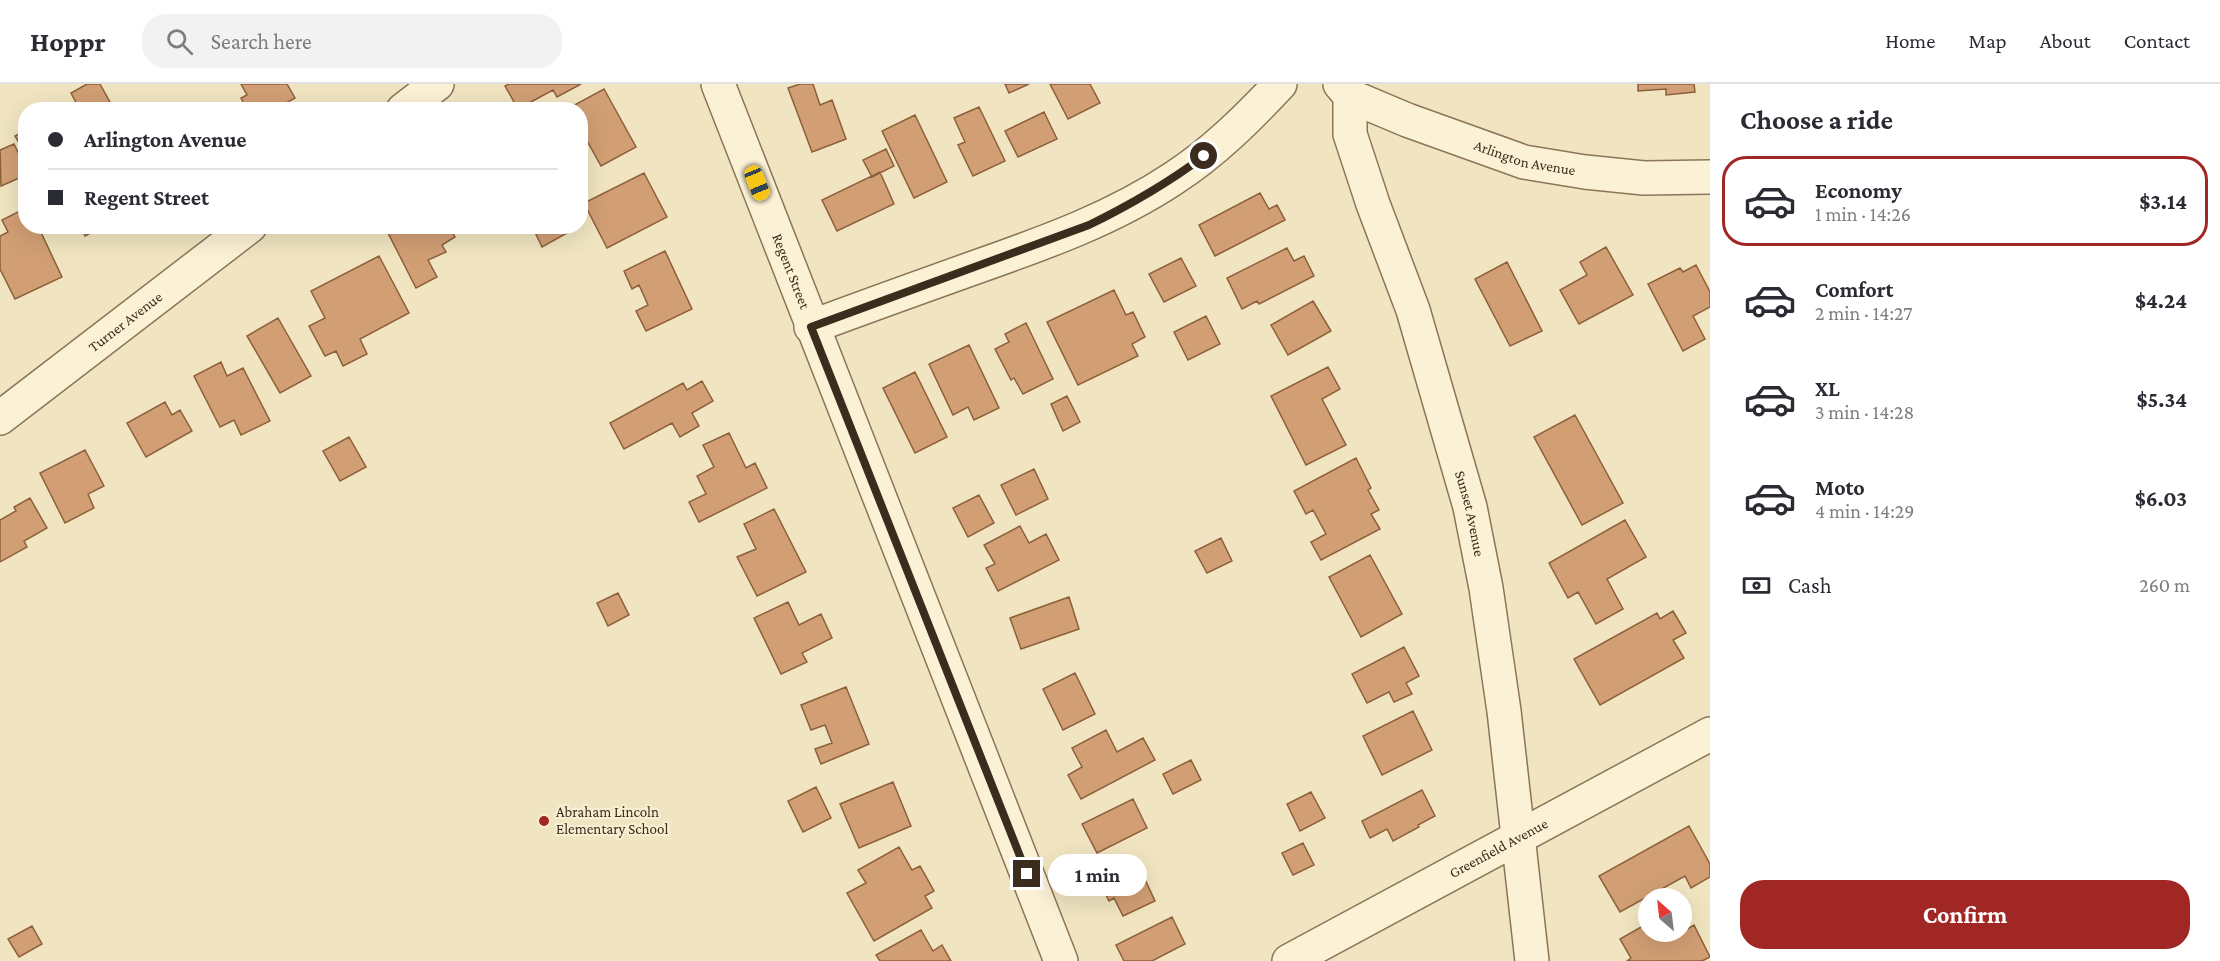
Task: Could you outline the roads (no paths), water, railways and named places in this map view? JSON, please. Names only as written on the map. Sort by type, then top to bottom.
[{"type":"street","points":[[413,102],[436,84]]},
{"type":"street","name":"Regent Street","points":[[718,84],[811,327],[1061,961]]},
{"type":"street","points":[[811,327],[1043,243],[1120,210],[1175,178],[1204,156],[1255,111],[1280,84]]},
{"type":"street","name":"Arlington Avenue","points":[[1345,90],[1407,120],[1524,162],[1644,178],[1710,177]]},
{"type":"street","name":"Sunset Avenue","points":[[1345,90],[1350,134],[1373,204],[1413,310],[1470,507],[1486,588],[1504,711],[1532,961]]},
{"type":"street","name":"Turner Avenue","points":[[0,418],[240,234]]},
{"type":"street","name":"Greenfield Avenue","points":[[1289,961],[1710,734]]},
{"type":"place","name":"Abraham Lincoln Elementary School","points":[[544,821]]}]
